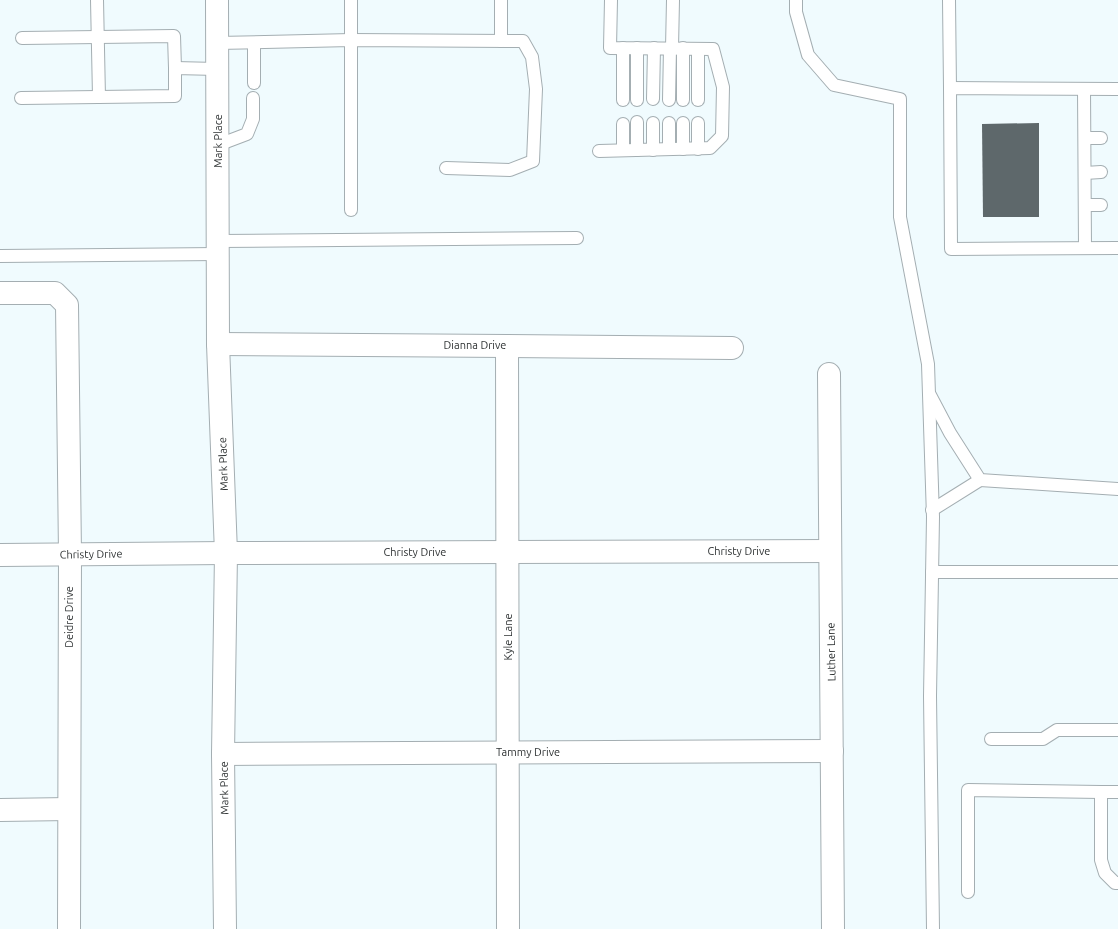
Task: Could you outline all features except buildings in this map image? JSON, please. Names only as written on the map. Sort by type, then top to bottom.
[{"type":"street","name":"Mark Place","points":[[217,0],[218,344],[226,553],[223,754],[225,929]]},
{"type":"street","name":"Deidre Drive","points":[[0,293],[55,293],[67,305],[70,554],[69,929]]},
{"type":"street","name":"Dianna Drive","points":[[218,344],[732,348]]},
{"type":"street","name":"Kyle Lane","points":[[507,346],[508,929]]},
{"type":"street","name":"Luther Lane","points":[[829,374],[833,929]]},
{"type":"street","name":"Christy Drive","points":[[0,555],[507,551],[830,551]]},
{"type":"street","name":"Tammy Drive","points":[[223,754],[832,751]]},
{"type":"street","points":[[0,810],[69,809]]},
{"type":"lane","points":[[97,0],[99,97]]},
{"type":"lane","points":[[351,0],[351,210]]},
{"type":"lane","points":[[501,0],[501,41]]},
{"type":"lane","points":[[599,151],[710,148],[722,136],[723,87],[713,49],[610,48],[611,0]]},
{"type":"lane","points":[[673,0],[675,48],[683,100]]},
{"type":"lane","points":[[796,0],[796,12],[808,55],[834,85],[900,99],[900,217],[928,364],[932,510],[930,696],[933,929]]},
{"type":"lane","points":[[949,0],[951,248],[1118,248]]},
{"type":"lane","points":[[21,98],[175,96],[174,36],[22,38]]},
{"type":"lane","points":[[217,43],[351,40],[523,41],[532,57],[536,89],[533,161],[510,170],[446,168]]},
{"type":"lane","points":[[254,43],[254,83]]},
{"type":"lane","points":[[622,48],[623,100]]},
{"type":"lane","points":[[637,48],[638,100]]},
{"type":"lane","points":[[653,99],[654,48]]},
{"type":"lane","points":[[669,100],[675,48]]},
{"type":"lane","points":[[698,49],[698,100]]},
{"type":"lane","points":[[175,68],[217,69]]},
{"type":"lane","points":[[950,88],[1118,89]]},
{"type":"lane","points":[[1084,89],[1085,248]]},
{"type":"lane","points":[[218,145],[247,134],[253,119],[254,98]]},
{"type":"lane","points":[[637,150],[638,122]]},
{"type":"lane","points":[[653,123],[653,150]]},
{"type":"lane","points":[[669,123],[669,149]]},
{"type":"lane","points":[[683,123],[683,149]]},
{"type":"lane","points":[[698,123],[698,149]]},
{"type":"lane","points":[[622,150],[623,124]]},
{"type":"lane","points":[[1085,138],[1101,138]]},
{"type":"lane","points":[[1085,173],[1101,172]]},
{"type":"lane","points":[[1085,205],[1101,205]]},
{"type":"lane","points":[[0,256],[577,238]]},
{"type":"lane","points":[[929,392],[950,433],[980,480]]},
{"type":"lane","points":[[932,510],[980,480],[1118,489]]},
{"type":"lane","points":[[932,572],[1118,572]]},
{"type":"lane","points":[[991,739],[1043,740],[1057,730],[1118,730]]},
{"type":"lane","points":[[968,892],[968,790],[1118,792]]},
{"type":"lane","points":[[1101,792],[1101,860],[1105,873],[1118,883]]}]
